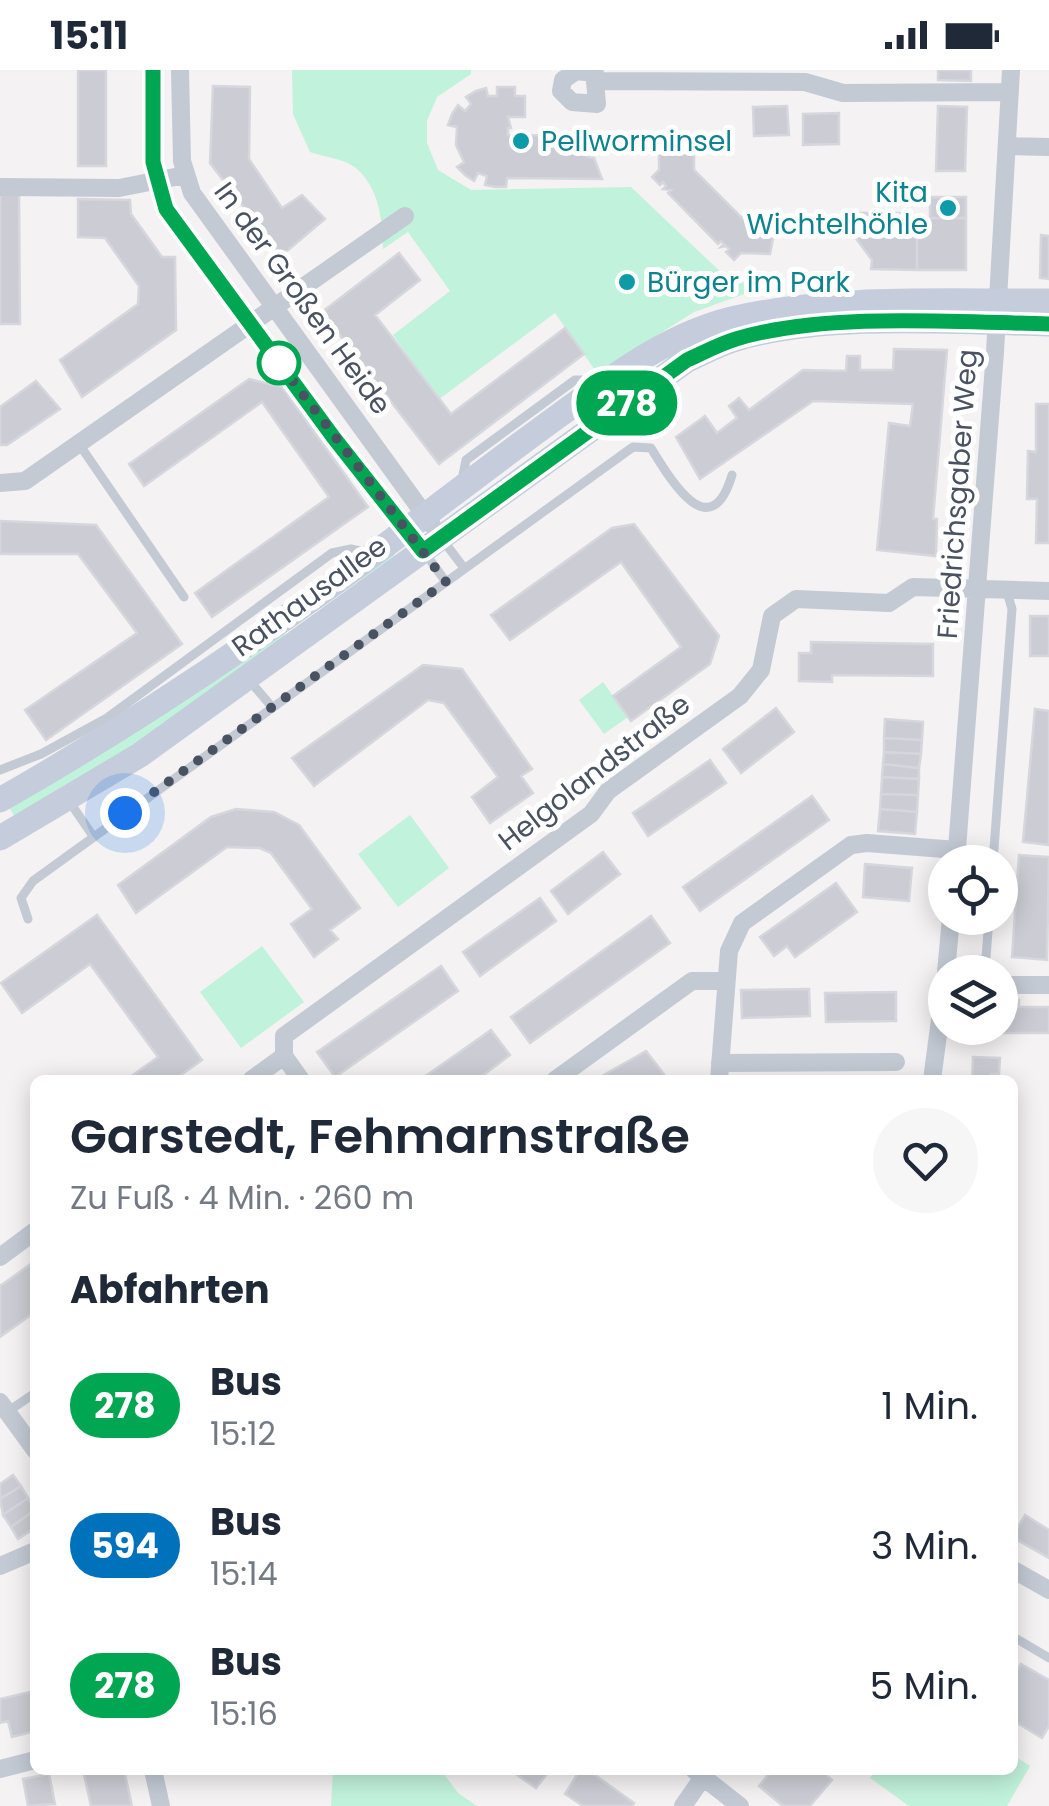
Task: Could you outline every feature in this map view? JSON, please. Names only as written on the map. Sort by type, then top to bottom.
[{"type":"main road","name":"Rathausallee","points":[[2,833],[140,755],[687,360],[735,339],[789,328],[998,312],[1049,300]]},
{"type":"main road","name":"Rathausallee","points":[[0,800],[136,720],[416,523],[594,390],[674,340],[730,320],[849,304],[998,312],[1049,324]]},
{"type":"street","name":"In der Großen Heide","points":[[153,70],[153,162],[166,209],[334,438],[416,523]]},
{"type":"street","name":"In der Großen Heide","points":[[180,70],[182,161],[192,193],[276,308],[432,544]]},
{"type":"street","name":"Friedrichsgaber Weg","points":[[957,845],[998,312],[1012,70]]},
{"type":"street","points":[[595,74],[805,82],[842,92],[1010,92]]},
{"type":"street","points":[[1007,146],[1049,147]]},
{"type":"street","points":[[0,187],[119,188],[185,175]]},
{"type":"street","points":[[0,482],[25,481],[405,216]]},
{"type":"street","name":"Helgolandstraße","points":[[258,1075],[284,1056],[284,1036],[591,814],[608,791],[740,696],[761,670],[772,616],[796,600],[889,603],[913,587],[978,590]]},
{"type":"street","points":[[978,590],[1049,591]]},
{"type":"street","points":[[896,1062],[719,1071],[728,952],[742,923],[850,846],[867,844],[928,852]]},
{"type":"street","points":[[562,1075],[692,981],[726,981]]},
{"type":"street","points":[[1018,985],[1049,985]]},
{"type":"street","points":[[933,1075],[937,1045]]},
{"type":"street","points":[[284,1056],[298,1075]]},
{"type":"street","points":[[0,1257],[30,1235]]},
{"type":"street","points":[[4,1407],[30,1443]]},
{"type":"street","points":[[0,1566],[30,1553]]},
{"type":"street","points":[[1018,1572],[1049,1590]]},
{"type":"street","points":[[0,1769],[30,1761]]},
{"type":"street","points":[[153,1775],[161,1806]]},
{"type":"street","points":[[683,1806],[700,1775]]},
{"type":"street","points":[[705,1775],[740,1806]]},
{"type":"lane","points":[[594,390],[603,408],[598,425]]},
{"type":"lane","points":[[79,444],[184,597]]},
{"type":"lane","points":[[28,918],[21,905],[23,892],[93,836],[633,448],[650,448],[688,502],[698,506],[721,500],[732,475]]},
{"type":"lane","points":[[432,544],[464,568]]},
{"type":"lane","points":[[432,544],[446,582]]},
{"type":"lane","points":[[0,770],[41,754],[107,718],[332,553],[372,553]]},
{"type":"lane","name":"Friedrichsgaber Weg","points":[[994,845],[1012,610],[1007,592]]},
{"type":"lane","points":[[248,678],[272,707]]},
{"type":"lane","points":[[67,799],[93,836]]},
{"type":"lane","points":[[4,1407],[30,1395]]},
{"type":"lane","points":[[1018,1640],[1049,1658]]},
{"type":"green space","points":[[292,70],[471,70],[471,74],[437,97],[427,121],[427,143],[438,170],[471,190],[631,187],[729,280],[767,286],[694,312],[597,373],[555,313],[438,400],[393,335],[450,291],[408,232],[383,249],[377,201],[358,170],[344,161],[310,152],[293,114]]},
{"type":"green space","points":[[389,549],[395,556],[286,632],[281,642],[151,737],[16,819],[7,804]]},
{"type":"green space","points":[[603,682],[628,717],[604,734],[579,700]]},
{"type":"green space","points":[[410,815],[449,868],[398,907],[358,854]]},
{"type":"green space","points":[[262,946],[304,1002],[241,1048],[200,992]]},
{"type":"green space","points":[[1018,1758],[1030,1766],[1007,1806],[909,1806],[870,1778],[1018,1775]]},
{"type":"green space","points":[[333,1775],[445,1775],[458,1793],[477,1806],[331,1806]]},
{"type":"building","points":[[78,70],[106,70],[106,166],[78,166]]},
{"type":"building","points":[[938,70],[971,70],[971,81],[938,80]]},
{"type":"building","points":[[213,86],[250,87],[249,159],[282,208],[302,195],[325,219],[281,256],[210,163]]},
{"type":"building","name":"Pellworminsel","points":[[497,87],[515,87],[515,96],[525,96],[525,117],[508,117],[508,135],[587,136],[587,157],[594,158],[602,179],[507,178],[506,187],[496,187],[485,185],[487,176],[478,173],[474,181],[465,175],[457,167],[464,162],[456,145],[457,127],[448,125],[452,114],[458,105],[465,111],[471,104],[466,97],[476,91],[486,88],[488,96],[497,96]]},
{"type":"building","points":[[787,106],[789,135],[754,136],[753,107]]},
{"type":"building","points":[[938,106],[967,107],[965,171],[936,171]]},
{"type":"building","points":[[839,113],[839,144],[803,145],[803,114]]},
{"type":"building","points":[[669,137],[694,141],[694,170],[742,218],[771,219],[770,228],[775,228],[770,254],[741,253],[734,260],[726,252],[729,249],[721,247],[724,244],[718,244],[668,193],[671,190],[663,189],[663,182],[660,185],[652,177],[659,170],[659,141],[669,141]]},
{"type":"building","points":[[0,194],[19,194],[20,324],[0,324]]},
{"type":"building","name":"Kita Wichtelhöhle","points":[[930,197],[966,197],[966,218],[930,218]]},
{"type":"building","points":[[78,199],[130,200],[131,214],[162,257],[175,257],[176,330],[82,397],[60,360],[138,304],[139,286],[105,238],[78,237]]},
{"type":"building","points":[[851,213],[901,213],[901,218],[917,218],[917,270],[871,269],[872,260],[852,233]]},
{"type":"building","points":[[917,218],[966,218],[966,270],[917,270]]},
{"type":"building","points":[[1041,235],[1049,236],[1049,279],[1040,278]]},
{"type":"building","points":[[399,253],[420,280],[375,315],[451,414],[565,328],[584,354],[439,464],[322,312]]},
{"type":"building","points":[[894,349],[947,350],[933,519],[937,519],[936,556],[877,550],[889,423],[910,426],[913,404],[813,401],[700,479],[676,437],[705,416],[717,433],[737,418],[729,406],[739,398],[749,410],[803,370],[846,371],[847,356],[860,356],[860,370],[893,370]]},
{"type":"building","points":[[249,379],[282,387],[368,507],[212,617],[195,593],[329,497],[262,402],[144,486],[129,464]]},
{"type":"building","points":[[36,381],[60,409],[7,445],[0,445],[0,407]]},
{"type":"building","points":[[1036,404],[1049,404],[1049,543],[1036,543],[1037,499],[1027,499],[1028,451],[1036,452]]},
{"type":"building","points":[[0,521],[96,525],[182,644],[46,740],[25,710],[137,633],[78,554],[0,554]]},
{"type":"building","points":[[634,524],[719,636],[710,664],[631,721],[613,696],[681,647],[621,562],[510,640],[491,615],[612,528]]},
{"type":"building","points":[[1030,616],[1049,616],[1049,656],[1030,656]]},
{"type":"building","points":[[811,642],[933,644],[933,676],[832,675],[832,682],[799,681],[799,653],[811,653]]},
{"type":"building","points":[[423,665],[462,669],[532,769],[521,776],[533,793],[490,823],[472,797],[498,777],[444,703],[428,700],[314,786],[292,758]]},
{"type":"building","points":[[776,708],[794,732],[741,773],[723,749]]},
{"type":"building","points":[[1035,709],[1049,711],[1049,845],[1023,842]]},
{"type":"building","points":[[885,719],[923,722],[922,740],[884,738]]},
{"type":"building","points":[[884,738],[922,740],[921,754],[884,752]]},
{"type":"building","points":[[884,752],[921,754],[919,768],[883,764]]},
{"type":"building","points":[[710,760],[726,783],[648,836],[633,813]]},
{"type":"building","points":[[883,764],[919,768],[919,779],[882,777]]},
{"type":"building","points":[[882,777],[919,779],[918,795],[881,794]]},
{"type":"building","points":[[881,794],[918,795],[917,812],[880,809]]},
{"type":"building","points":[[812,796],[829,820],[700,911],[683,887]]},
{"type":"building","points":[[236,809],[274,812],[299,825],[360,908],[330,930],[338,939],[314,957],[291,924],[312,909],[271,853],[260,848],[227,847],[136,913],[118,885],[211,817]]},
{"type":"building","points":[[880,809],[917,812],[915,834],[878,831]]},
{"type":"building","points":[[603,852],[620,874],[568,914],[551,891]]},
{"type":"building","points":[[1019,855],[1049,857],[1047,960],[1012,955],[1014,935],[1018,935]]},
{"type":"building","points":[[865,864],[912,868],[909,901],[863,897]]},
{"type":"building","points":[[836,883],[857,912],[795,957],[787,946],[774,956],[760,937]]},
{"type":"building","points":[[540,898],[556,921],[480,976],[463,952]]},
{"type":"building","points":[[97,915],[202,1060],[181,1075],[133,1075],[158,1057],[90,964],[22,1013],[1,983]]},
{"type":"building","points":[[651,916],[670,943],[530,1043],[511,1017]]},
{"type":"building","points":[[441,966],[458,991],[338,1075],[334,1075],[317,1052]]},
{"type":"building","points":[[809,989],[810,1016],[742,1018],[741,990]]},
{"type":"building","points":[[896,992],[896,1021],[826,1022],[825,993]]},
{"type":"building","points":[[1018,1000],[1019,1007],[1049,1007],[1049,1033],[1018,1033]]},
{"type":"building","points":[[491,1030],[510,1055],[484,1075],[427,1075]]},
{"type":"building","points":[[646,1051],[664,1075],[604,1075]]},
{"type":"building","points":[[973,1057],[1000,1058],[999,1074],[972,1075]]},
{"type":"building","points":[[30,1265],[30,1316],[0,1337],[0,1286]]},
{"type":"building","points":[[13,1475],[21,1486],[0,1499],[0,1484]]},
{"type":"building","points":[[21,1486],[28,1498],[3,1515],[0,1499]]},
{"type":"building","points":[[28,1498],[30,1514],[11,1527],[3,1515]]},
{"type":"building","points":[[30,1514],[30,1531],[18,1539],[11,1527]]},
{"type":"building","points":[[1025,1515],[1049,1530],[1049,1558],[1018,1540],[1018,1527]]},
{"type":"building","points":[[1021,1664],[1049,1680],[1049,1726],[1042,1738],[1018,1724]]},
{"type":"building","points":[[30,1692],[30,1732],[12,1737],[8,1721],[0,1723],[0,1699]]},
{"type":"building","points":[[49,1775],[55,1804],[28,1806],[23,1779]]},
{"type":"building","points":[[84,1775],[125,1775],[132,1806],[91,1806]]},
{"type":"building","points":[[517,1775],[546,1775],[536,1788]]},
{"type":"building","points":[[577,1775],[595,1775],[634,1803],[583,1806],[565,1794]]},
{"type":"building","points":[[768,1775],[826,1775],[832,1780],[810,1806],[783,1806],[759,1786]]},
{"type":"bus line","name":"278","points":[[153,70],[153,162],[166,209],[334,438],[423,551],[687,360],[735,339],[789,328],[847,323],[1049,324]]},
{"type":"place","name":"Pellworminsel","points":[[521,141]]},
{"type":"place","name":"Kita Wichtelhöhle","points":[[948,208]]},
{"type":"place","name":"Bürger im Park","points":[[627,282]]},
{"type":"route","points":[[125,813],[446,582],[279,363]]}]
